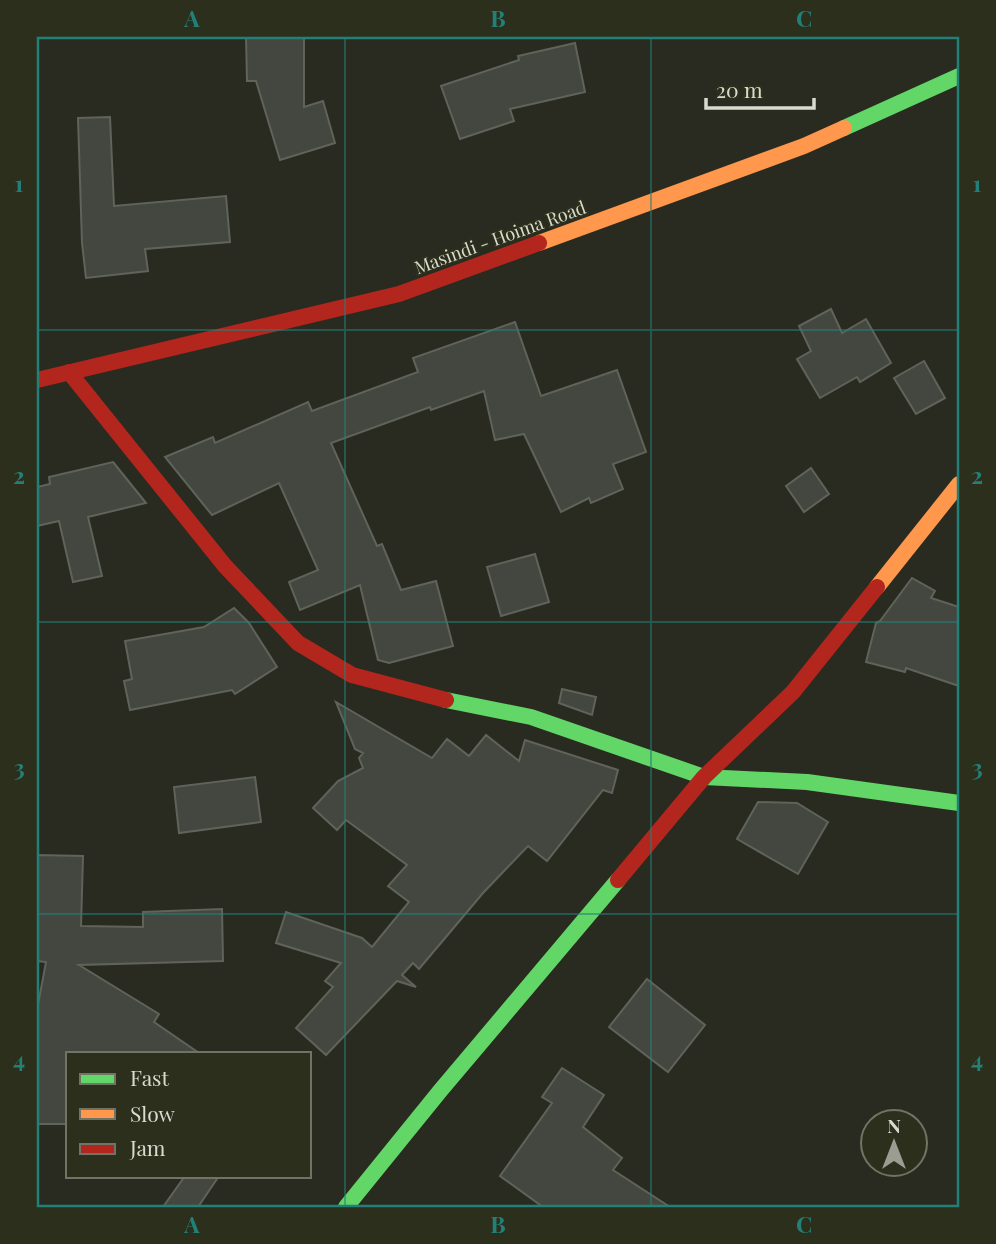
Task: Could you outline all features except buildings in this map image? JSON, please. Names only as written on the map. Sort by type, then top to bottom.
[{"type":"street","name":"Masindi - Hoima Road","points":[[37,380],[399,294],[804,146],[959,76]]},
{"type":"street","points":[[69,372],[225,566],[298,643],[352,676],[425,696],[531,717],[704,777],[807,782],[959,803]]},
{"type":"street","points":[[346,1207],[704,777],[793,692],[959,484]]},
{"type":"traffic: fast","points":[[844,128],[959,76]]},
{"type":"traffic: fast","points":[[446,700],[531,717],[704,777],[807,782],[959,803]]},
{"type":"traffic: fast","points":[[346,1207],[618,880]]},
{"type":"traffic: slow","points":[[539,243],[804,146],[844,128]]},
{"type":"traffic: slow","points":[[877,587],[959,484]]},
{"type":"traffic: jam","points":[[37,380],[399,294],[539,243]]},
{"type":"traffic: jam","points":[[69,372],[225,566],[298,643],[352,675],[446,700]]},
{"type":"traffic: jam","points":[[618,880],[704,777],[793,692],[877,587]]}]
